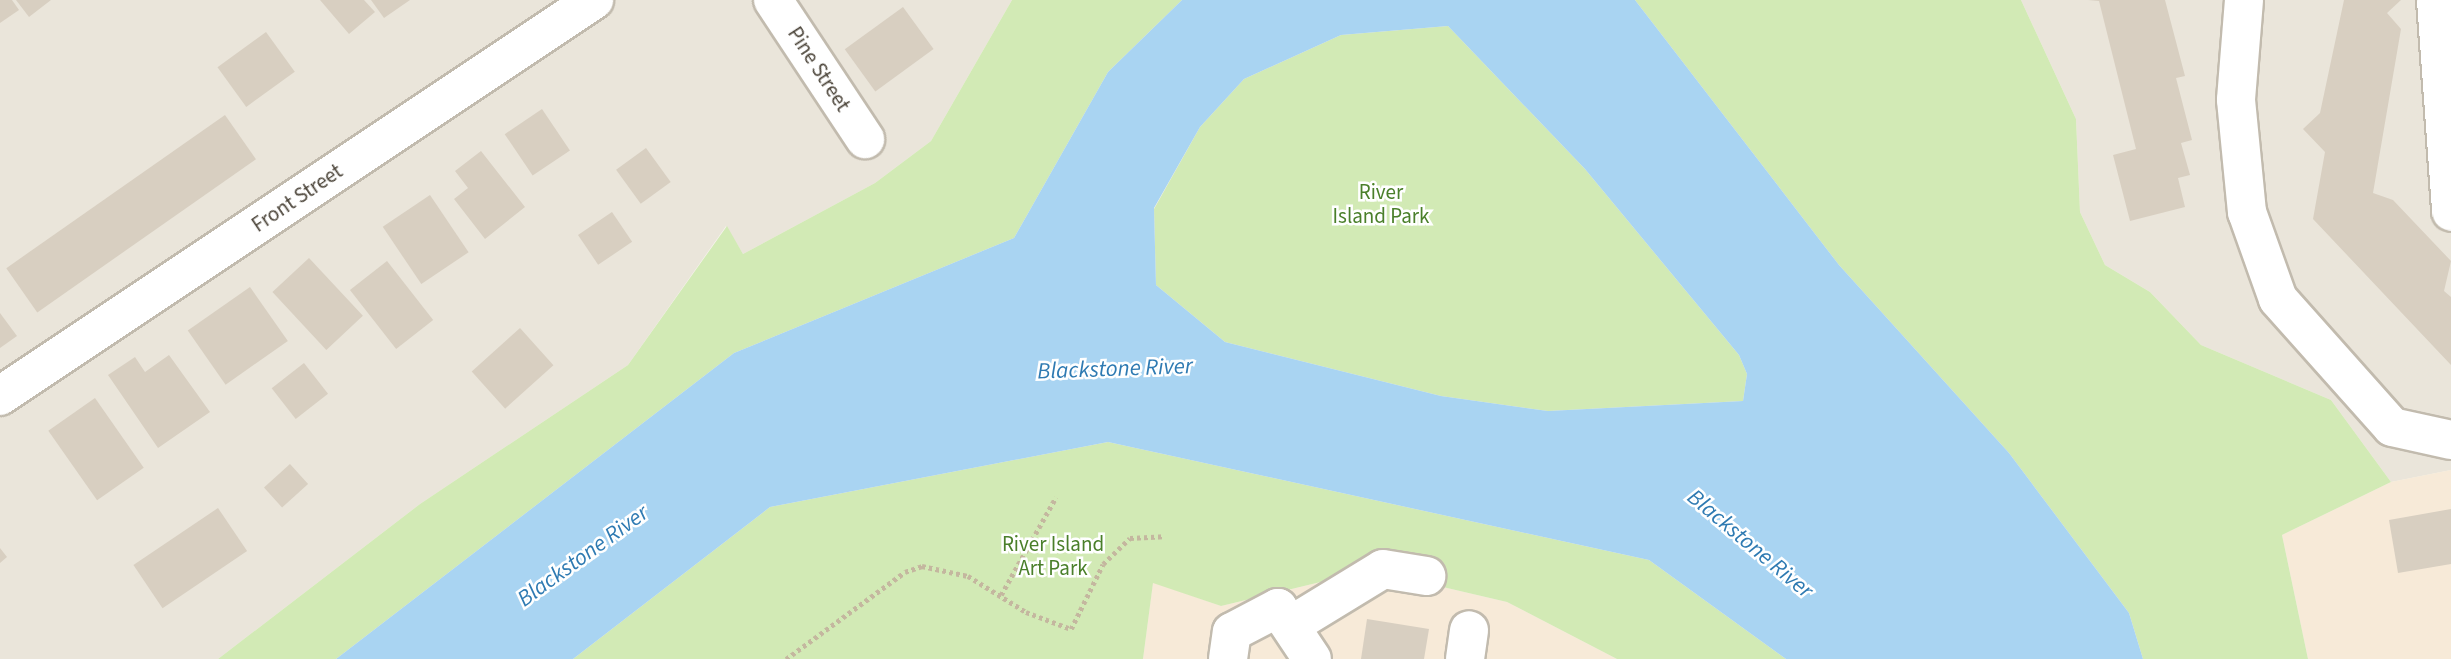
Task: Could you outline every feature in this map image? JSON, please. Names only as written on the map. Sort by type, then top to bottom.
[{"type":"street","name":"Front Street","points":[[0,396],[593,0]]},
{"type":"street","name":"Pine Street","points":[[774,0],[865,139]]},
{"type":"street","points":[[2436,0],[2451,211]]},
{"type":"street","points":[[2242,3],[2236,100],[2247,212],[2278,299],[2392,427],[2451,440]]},
{"type":"street","points":[[1293,624],[1383,569],[1426,576]]},
{"type":"street","points":[[1228,659],[1232,632],[1278,608],[1293,624],[1312,659]]},
{"type":"path","points":[[1001,595],[1056,497]]},
{"type":"path","points":[[786,659],[905,572],[922,566],[968,576],[1072,629],[1103,564],[1129,538],[1164,536]]},
{"type":"shaded area","points":[[0,0],[1012,0],[931,141],[875,183],[743,254],[726,226],[628,365],[420,504],[218,659],[0,659]]},
{"type":"shaded area","points":[[2021,0],[2451,0],[2451,470],[2391,482],[2331,400],[2201,345],[2150,292],[2105,265],[2080,212],[2076,119]]},
{"type":"shaded area","points":[[2451,470],[2451,659],[2308,659],[2282,535],[2391,482]]},
{"type":"shaded area","points":[[1370,570],[1507,602],[1617,659],[1143,659],[1153,582],[1221,606]]},
{"type":"green space","points":[[1012,0],[1182,0],[1108,72],[1014,238],[734,353],[336,659],[218,659],[420,504],[628,365],[727,226],[743,254],[875,183],[931,141]]},
{"type":"green space","points":[[1635,0],[2021,0],[2076,119],[2080,212],[2105,265],[2150,292],[2201,345],[2331,400],[2391,482],[2282,535],[2308,659],[2143,659],[2129,613],[2009,453],[1839,265]]},
{"type":"green space","name":"River Island Park","points":[[1448,26],[1585,169],[1739,355],[1747,374],[1743,401],[1548,411],[1441,396],[1225,342],[1156,285],[1154,209],[1200,127],[1244,79],[1341,35]]},
{"type":"green space","name":"River Island Art Park","points":[[1108,442],[1649,560],[1786,659],[1617,659],[1507,602],[1370,570],[1221,606],[1153,583],[1143,659],[573,659],[770,507]]},
{"type":"water","name":"Blackstone River","points":[[1182,0],[1635,0],[1839,265],[2009,453],[2129,613],[2143,659],[1786,659],[1649,560],[1108,442],[770,507],[573,659],[336,659],[734,353],[1014,238],[1108,72]],"holes":[[[1448,26],[1585,169],[1739,355],[1747,374],[1743,401],[1548,411],[1441,396],[1225,342],[1156,285],[1154,208],[1200,127],[1244,79],[1341,35]]]},
{"type":"building","points":[[0,0],[12,0],[19,10],[0,23]]},
{"type":"building","points":[[16,0],[51,0],[29,17]]},
{"type":"building","points":[[320,0],[364,0],[375,12],[349,34]]},
{"type":"building","points":[[371,0],[410,0],[384,18]]},
{"type":"building","points":[[2088,0],[2165,0],[2185,76],[2176,78],[2192,140],[2181,143],[2190,175],[2178,178],[2185,207],[2130,221],[2113,155],[2136,149],[2099,1]]},
{"type":"building","points":[[2344,0],[2401,0],[2387,13],[2401,29],[2373,193],[2393,200],[2451,261],[2444,291],[2451,297],[2451,365],[2313,219],[2325,152],[2303,129],[2320,113]]},
{"type":"building","points":[[903,7],[934,49],[875,91],[845,49]]},
{"type":"building","points":[[266,32],[295,72],[246,107],[217,67]]},
{"type":"building","points":[[542,109],[570,150],[533,176],[505,134]]},
{"type":"building","points":[[225,115],[256,159],[37,312],[6,268]]},
{"type":"building","points":[[646,148],[671,182],[641,204],[616,170]]},
{"type":"building","points":[[481,151],[525,207],[485,239],[454,199],[468,188],[455,171]]},
{"type":"building","points":[[430,195],[469,252],[421,284],[383,227]]},
{"type":"building","points":[[612,212],[632,242],[598,265],[578,235]]},
{"type":"building","points":[[309,258],[363,316],[326,350],[272,292]]},
{"type":"building","points":[[387,261],[433,320],[396,349],[350,290]]},
{"type":"building","points":[[250,287],[288,341],[226,385],[188,331]]},
{"type":"building","points":[[0,313],[17,336],[0,348]]},
{"type":"building","points":[[520,328],[553,365],[505,409],[472,371]]},
{"type":"building","points":[[169,355],[210,412],[158,448],[108,375],[135,357],[145,372]]},
{"type":"building","points":[[304,363],[328,394],[296,419],[272,388]]},
{"type":"building","points":[[95,398],[144,468],[97,500],[48,431]]},
{"type":"building","points":[[290,464],[308,484],[282,507],[264,487]]},
{"type":"building","points":[[218,508],[247,551],[163,608],[133,565]]},
{"type":"building","points":[[2451,509],[2451,564],[2398,573],[2389,520]]},
{"type":"building","points":[[0,548],[7,557],[0,563]]},
{"type":"building","points":[[1367,619],[1429,629],[1424,659],[1361,659]]}]
